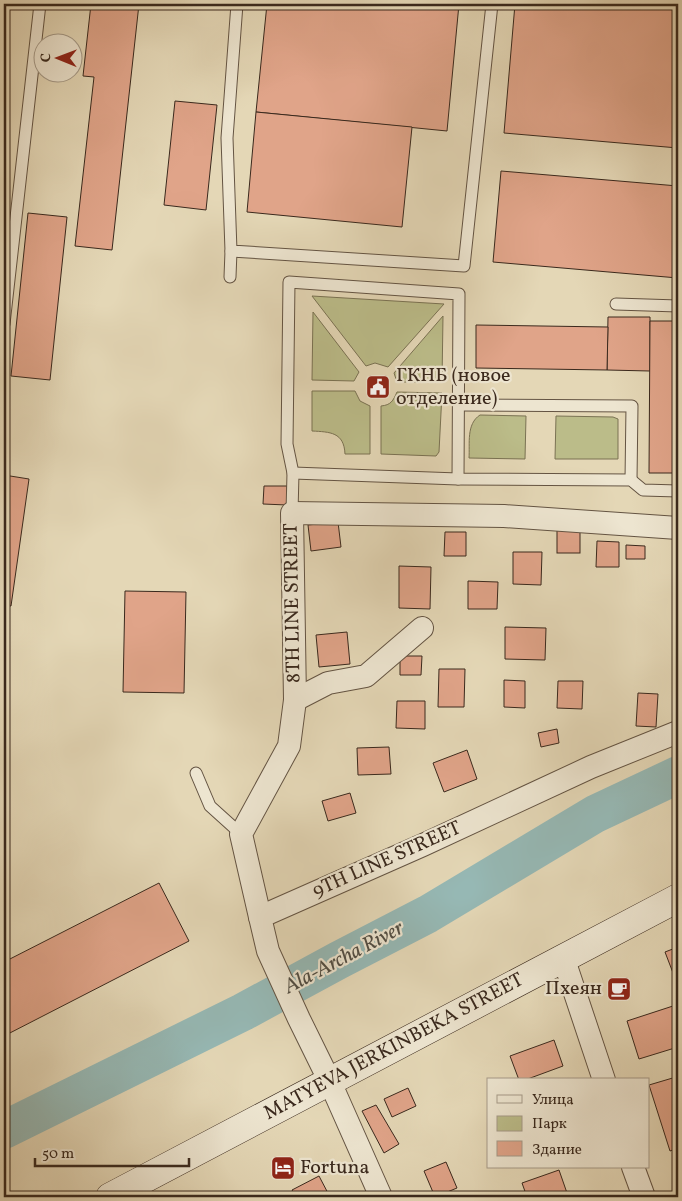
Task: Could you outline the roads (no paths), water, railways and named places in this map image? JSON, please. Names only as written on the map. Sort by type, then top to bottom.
[{"type":"main road","name":"MATYEVA JERKINBEKA STREET","points":[[110,1197],[678,898]]},
{"type":"street","name":"8TH LINE STREET","points":[[241,834],[289,746],[295,700],[292,512],[504,516],[678,528]]},
{"type":"street","points":[[295,700],[328,684],[366,676],[422,628]]},
{"type":"street","name":"9TH LINE STREET","points":[[260,917],[591,767],[678,732]]},
{"type":"street","points":[[241,834],[268,951],[330,1082],[381,1197]]},
{"type":"street","points":[[563,958],[603,1078]]},
{"type":"street","points":[[634,1168],[644,1197]]},
{"type":"lane","points":[[4,324],[40,4]]},
{"type":"lane","points":[[230,277],[231,251],[227,138],[237,4]]},
{"type":"lane","points":[[231,251],[464,266],[492,4]]},
{"type":"lane","points":[[292,512],[293,473],[287,444],[289,282],[459,294],[458,479]]},
{"type":"lane","points":[[616,304],[678,306]]},
{"type":"lane","points":[[459,405],[632,406],[631,480]]},
{"type":"lane","points":[[293,473],[458,479],[631,480],[643,490],[678,491]]},
{"type":"lane","points":[[196,773],[210,806],[241,834]]},
{"type":"waterway","name":"Ala-Archa River","points":[[4,1130],[243,1012],[428,914],[595,814],[678,775]]},
{"type":"place","name":"ГКНБ (новое отделение)","points":[[378,387]]},
{"type":"place","name":"Пхеян","points":[[619,989]]},
{"type":"place","name":"Fortuna","points":[[283,1168]]}]
